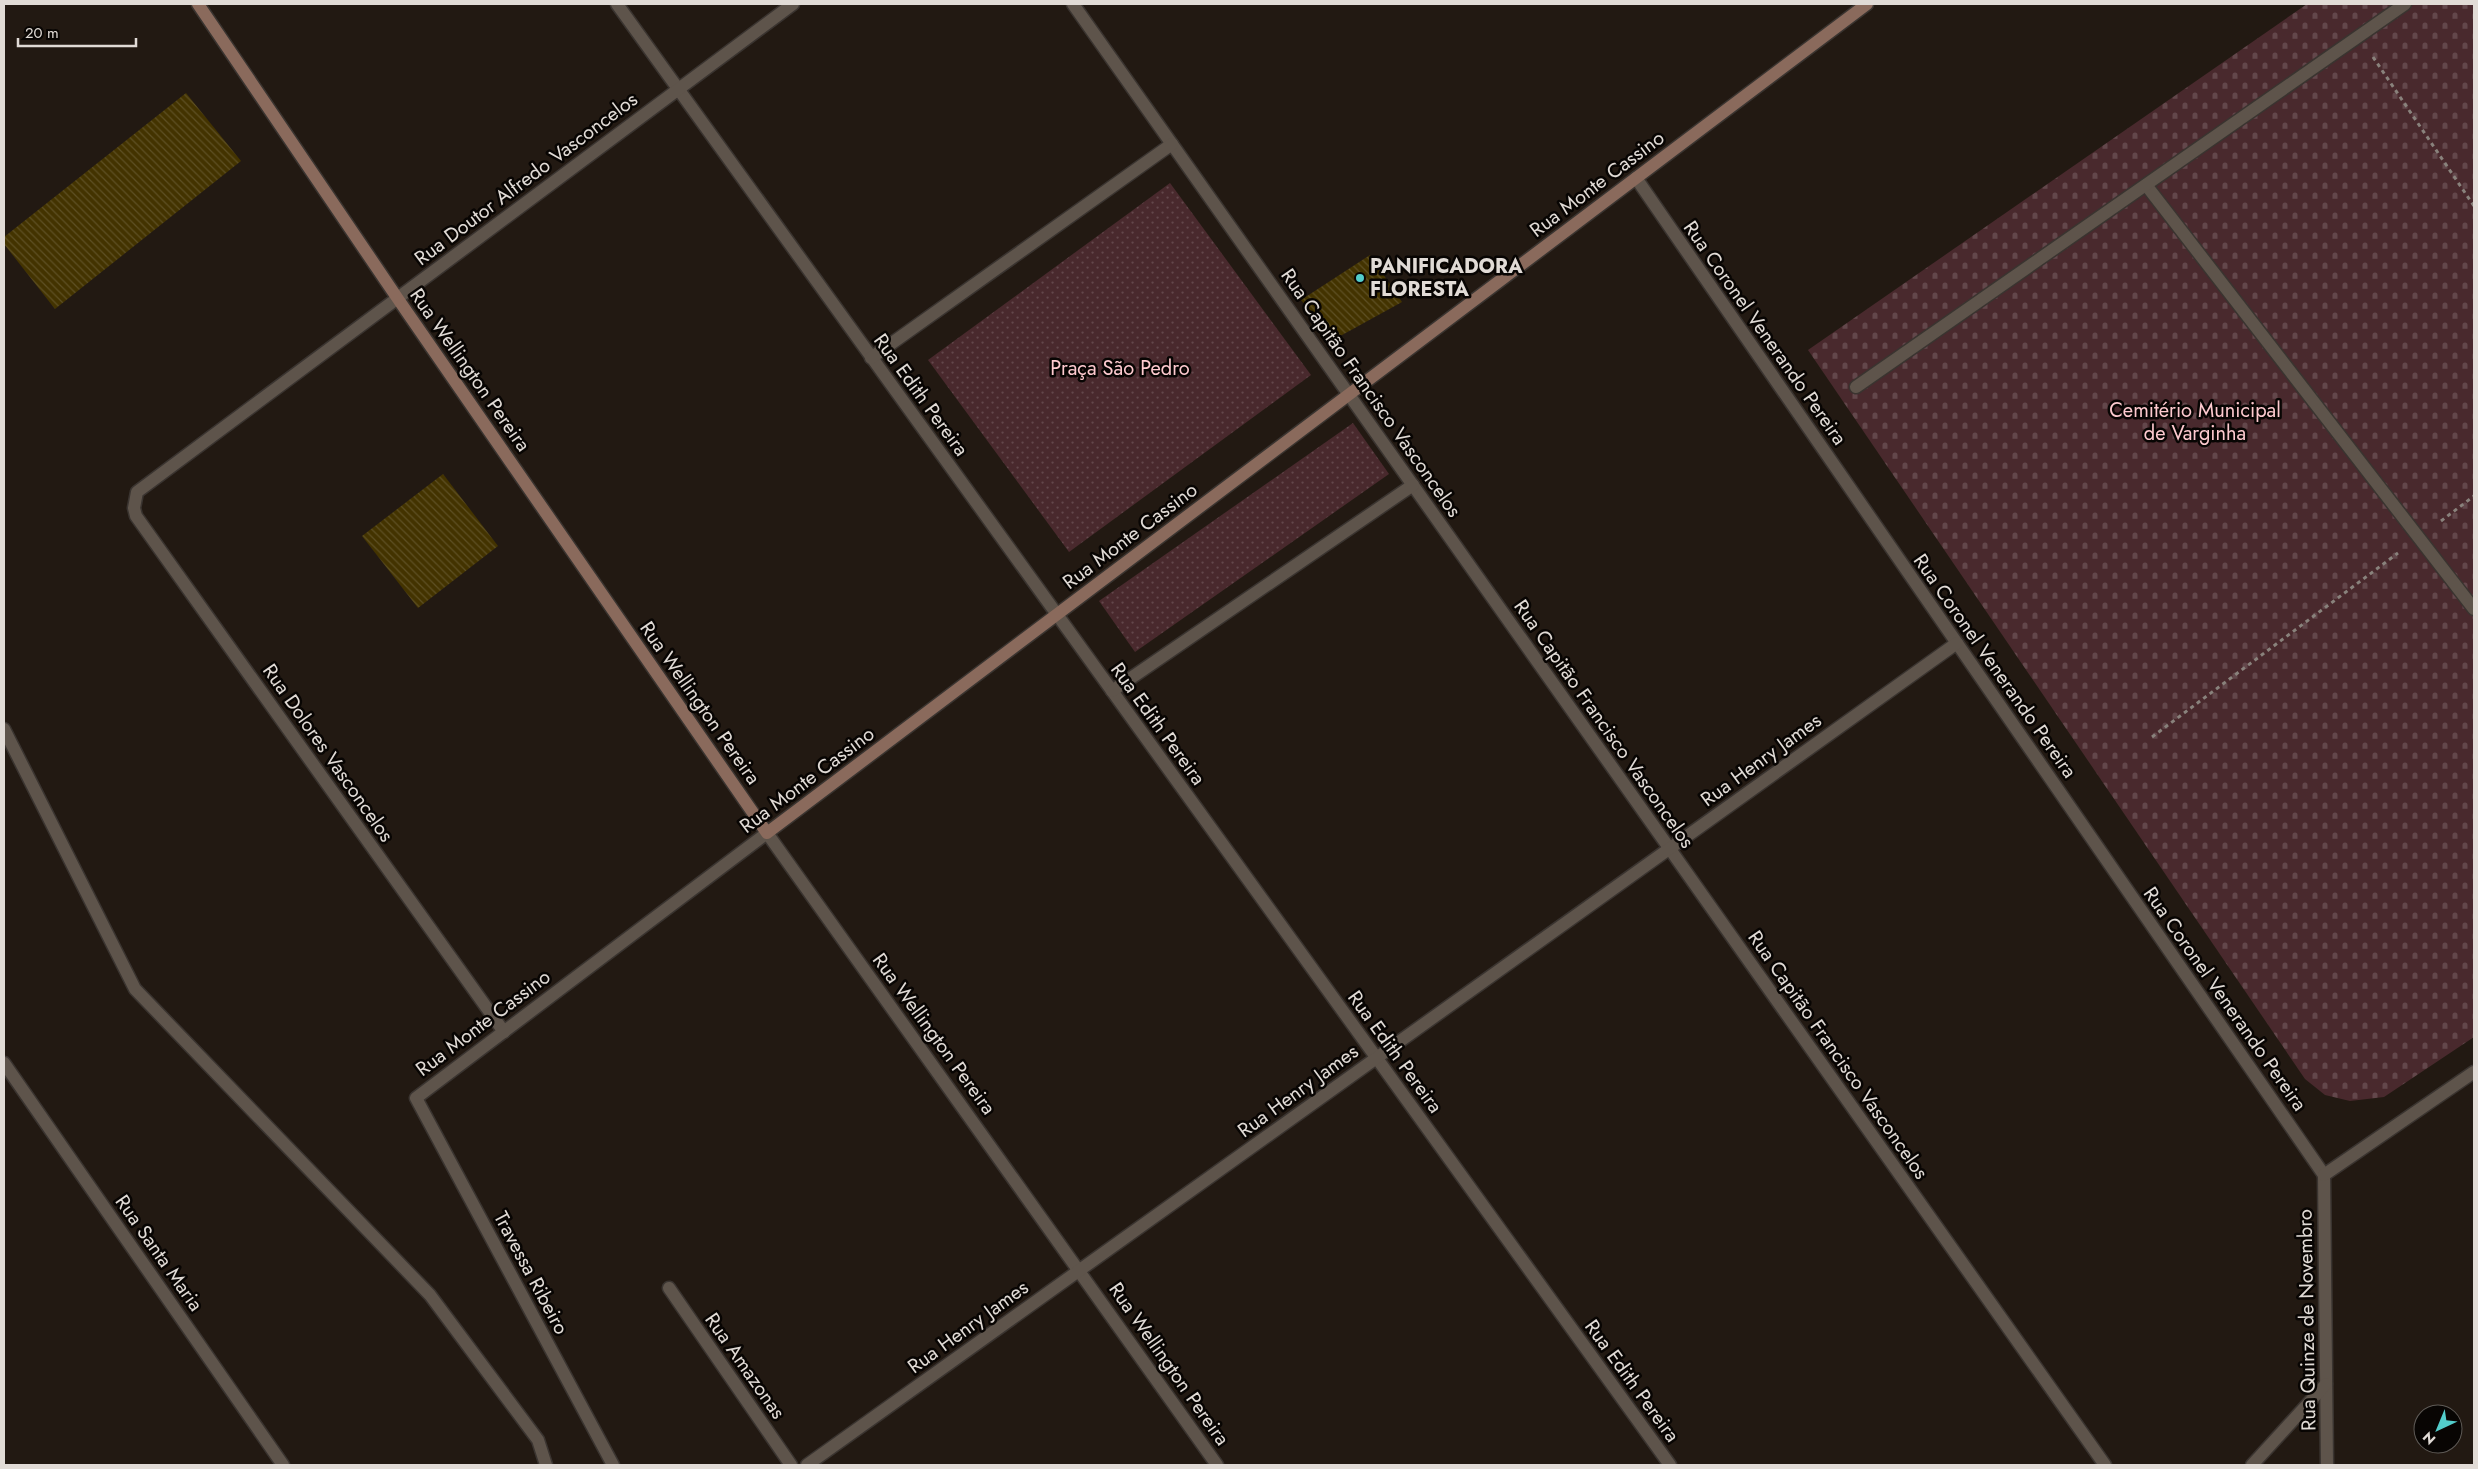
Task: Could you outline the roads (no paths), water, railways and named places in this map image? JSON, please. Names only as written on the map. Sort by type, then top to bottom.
[{"type":"main road","name":"Rua Wellington Pereira","points":[[198,4],[398,299],[767,833]]},
{"type":"main road","name":"Rua Monte Cassino","points":[[767,833],[1867,4]]},
{"type":"street","name":"Rua Edith Pereira","points":[[617,4],[1670,1465]]},
{"type":"street","name":"Rua Doutor Alfredo Vasconcelos","points":[[137,492],[793,4]]},
{"type":"street","name":"Rua Capitão Francisco Vasconcelos","points":[[1073,4],[2105,1465]]},
{"type":"street","points":[[1856,387],[2405,4]]},
{"type":"street","points":[[872,358],[1172,144]]},
{"type":"street","name":"Rua Coronel Venerando Pereira","points":[[1636,178],[2324,1175]]},
{"type":"street","points":[[2146,185],[2474,609]]},
{"type":"street","points":[[1112,691],[1413,485]]},
{"type":"street","name":"Rua Dolores Vasconcelos","points":[[137,492],[134,508],[136,516],[504,1032]]},
{"type":"street","name":"Rua Henry James","points":[[807,1465],[1957,643]]},
{"type":"street","points":[[4,729],[135,989],[430,1295],[538,1440],[546,1465]]},
{"type":"street","name":"Rua Monte Cassino","points":[[416,1098],[767,833]]},
{"type":"street","name":"Rua Wellington Pereira","points":[[767,833],[1218,1465]]},
{"type":"street","name":"Rua Santa Maria","points":[[4,1063],[283,1465]]},
{"type":"street","points":[[2324,1175],[2474,1072]]},
{"type":"street","name":"Travessa Ribeiro","points":[[416,1098],[613,1465]]},
{"type":"street","name":"Rua Quinze de Novembro","points":[[2324,1175],[2327,1465]]},
{"type":"street","name":"Rua Amazonas","points":[[669,1288],[791,1465]]},
{"type":"street","points":[[2252,1465],[2326,1384]]},
{"type":"place","name":"PANIFICADORA FLORESTA","points":[[1360,278]]},
{"type":"park label","name":"Praça São Pedro","points":[[1120,368]]},
{"type":"park label","name":"Cemitério Municipal de Varginha","points":[[2195,422]]}]
